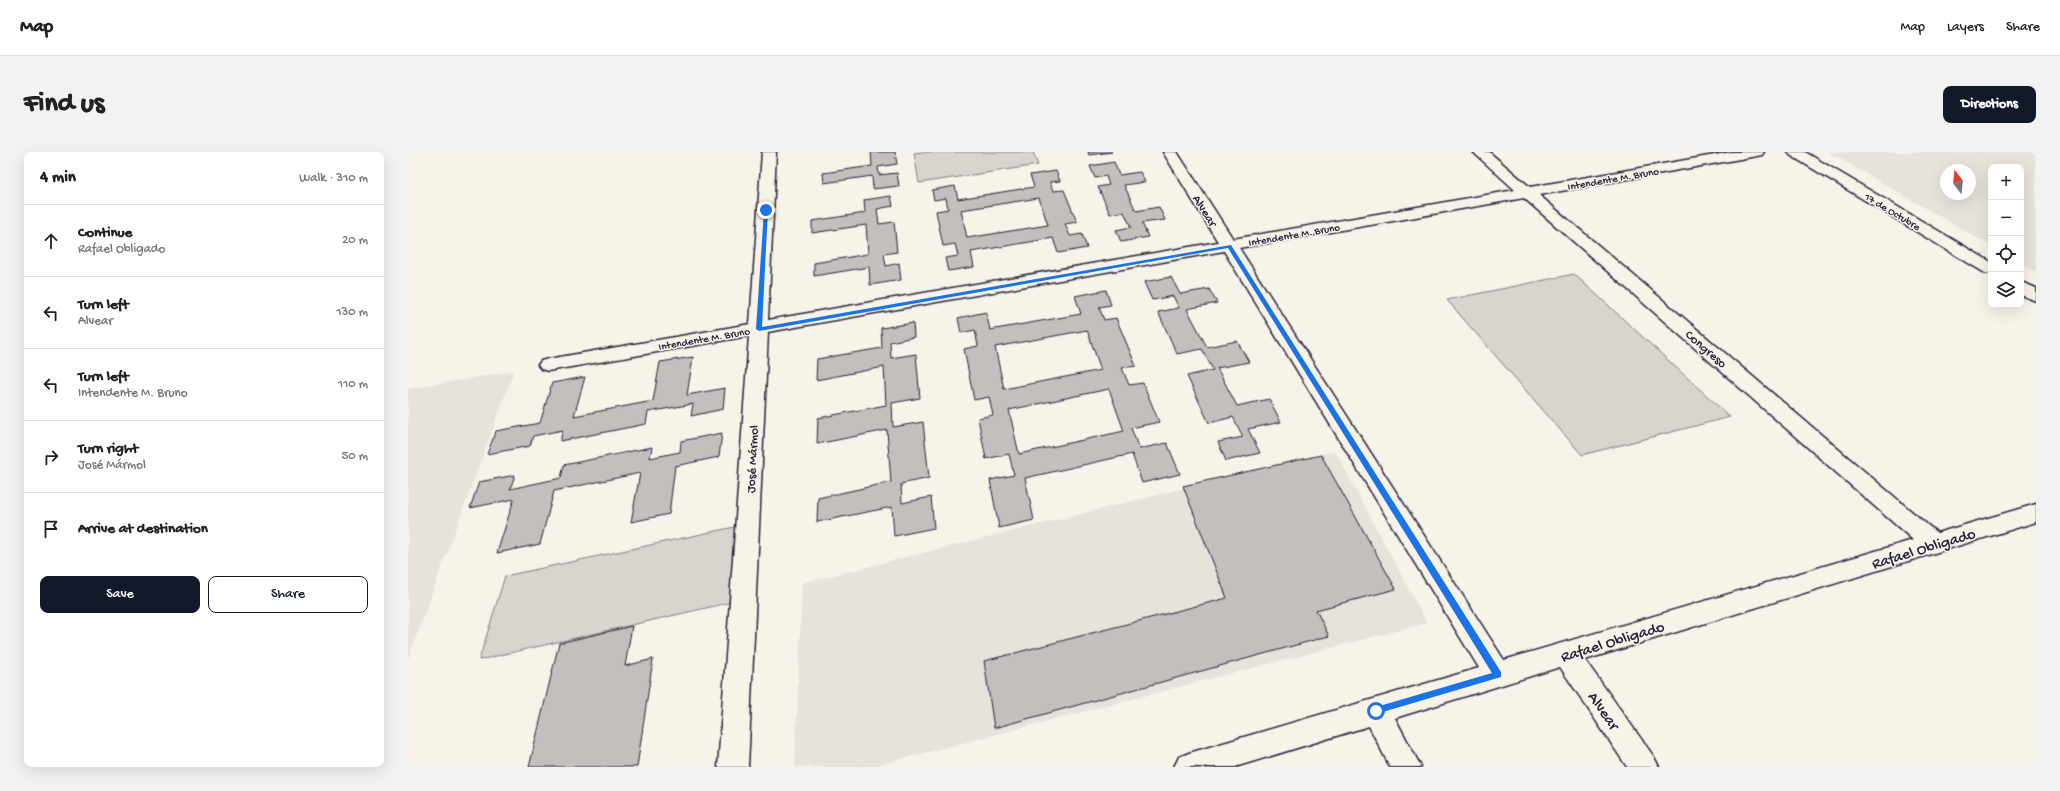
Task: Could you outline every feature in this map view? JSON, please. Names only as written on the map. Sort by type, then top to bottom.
[{"type":"street","name":"José Mármol","points":[[733,767],[769,152]]},
{"type":"street","name":"Alvear","points":[[1170,152],[1498,674]]},
{"type":"street","name":"Congreso","points":[[1480,152],[1933,544]]},
{"type":"street","name":"Intendente M. Bruno","points":[[548,365],[1757,152]]},
{"type":"street","name":"17 de Octubre","points":[[1795,152],[1988,267]]},
{"type":"street","points":[[2024,289],[2036,296]]},
{"type":"street","name":"Rafael Obligado","points":[[1189,767],[2036,513]]},
{"type":"street","name":"Alvear","points":[[1566,654],[1644,767]]},
{"type":"street","points":[[1376,711],[1406,767]]},
{"type":"shaded area","points":[[1033,152],[1038,165],[919,183],[914,153]]},
{"type":"shaded area","points":[[1828,152],[2036,152],[2036,272],[2024,266],[2024,164],[1988,164],[1988,244]]},
{"type":"shaded area","points":[[1574,274],[1730,417],[1582,455],[1447,300]]},
{"type":"shaded area","points":[[514,371],[408,659],[408,389]]},
{"type":"shaded area","points":[[1335,451],[1427,623],[870,767],[795,767],[802,583]]},
{"type":"shaded area","points":[[739,526],[732,602],[479,660],[505,576]]},
{"type":"building","points":[[871,152],[895,152],[897,164],[878,167],[879,175],[897,173],[899,186],[873,189],[872,176],[824,183],[823,173],[872,166]]},
{"type":"building","points":[[1088,152],[1112,152],[1089,155]]},
{"type":"building","points":[[1114,162],[1119,175],[1140,172],[1145,182],[1124,185],[1136,211],[1159,207],[1165,220],[1142,223],[1148,237],[1121,242],[1116,230],[1131,227],[1124,212],[1110,214],[1098,187],[1109,185],[1106,176],[1095,178],[1090,166]]},
{"type":"building","points":[[1056,171],[1060,181],[1050,182],[1053,191],[1064,190],[1077,222],[1065,224],[1070,236],[1082,234],[1087,248],[1058,253],[1053,238],[971,252],[974,267],[948,271],[945,258],[958,256],[955,244],[943,246],[936,211],[948,209],[946,198],[934,200],[932,190],[955,186],[958,199],[1034,187],[1030,175]],"holes":[[[1039,198],[1048,225],[967,238],[961,210]]]},
{"type":"building","points":[[891,196],[893,206],[877,209],[879,224],[894,222],[897,252],[884,254],[886,266],[899,263],[901,280],[870,285],[869,267],[814,276],[814,263],[868,254],[866,225],[812,233],[812,221],[865,213],[864,200]]},
{"type":"building","points":[[1171,277],[1180,294],[1209,289],[1217,303],[1187,309],[1207,347],[1237,341],[1249,362],[1217,368],[1237,406],[1269,399],[1281,422],[1248,429],[1260,453],[1226,461],[1218,442],[1243,437],[1233,417],[1209,423],[1187,376],[1213,370],[1202,349],[1177,354],[1158,312],[1179,308],[1173,296],[1152,300],[1144,282]]},
{"type":"building","points":[[1106,290],[1111,305],[1099,307],[1104,320],[1116,318],[1136,366],[1122,368],[1129,385],[1143,383],[1159,422],[1131,428],[1139,449],[1167,443],[1180,474],[1142,483],[1132,454],[1025,478],[1034,520],[999,528],[990,480],[1014,475],[1009,454],[986,459],[978,418],[993,415],[989,397],[974,400],[964,349],[978,346],[975,330],[961,333],[958,318],[986,312],[990,330],[1081,314],[1075,296]],"holes":[[[1087,330],[1101,370],[1004,389],[995,347]],[[1109,389],[1124,431],[1019,454],[1009,410]]]},
{"type":"building","points":[[913,323],[914,337],[890,342],[891,358],[916,354],[920,398],[892,403],[893,427],[923,422],[929,478],[901,484],[902,503],[931,497],[934,528],[894,536],[892,507],[817,522],[818,498],[891,482],[887,430],[817,444],[818,418],[886,405],[884,367],[816,380],[817,359],[882,348],[881,328]]},
{"type":"building","points":[[693,357],[687,395],[725,388],[723,409],[691,416],[693,404],[648,412],[646,424],[560,441],[563,430],[533,436],[530,446],[487,454],[496,431],[540,423],[552,383],[585,377],[574,416],[653,401],[660,362]]},
{"type":"building","points":[[722,433],[719,457],[675,466],[669,514],[631,522],[640,473],[554,491],[540,544],[497,553],[514,499],[470,508],[479,482],[515,475],[510,489],[561,478],[564,465],[652,447],[650,458],[680,452],[681,441]]},
{"type":"building","points":[[1321,455],[1396,589],[1316,610],[1329,636],[994,728],[984,661],[1227,598],[1183,486]]},
{"type":"building","points":[[632,626],[625,666],[653,659],[637,767],[529,767],[559,643]]},
{"type":"route","points":[[766,210],[759,329],[1229,246],[1498,674],[1376,711]]}]
